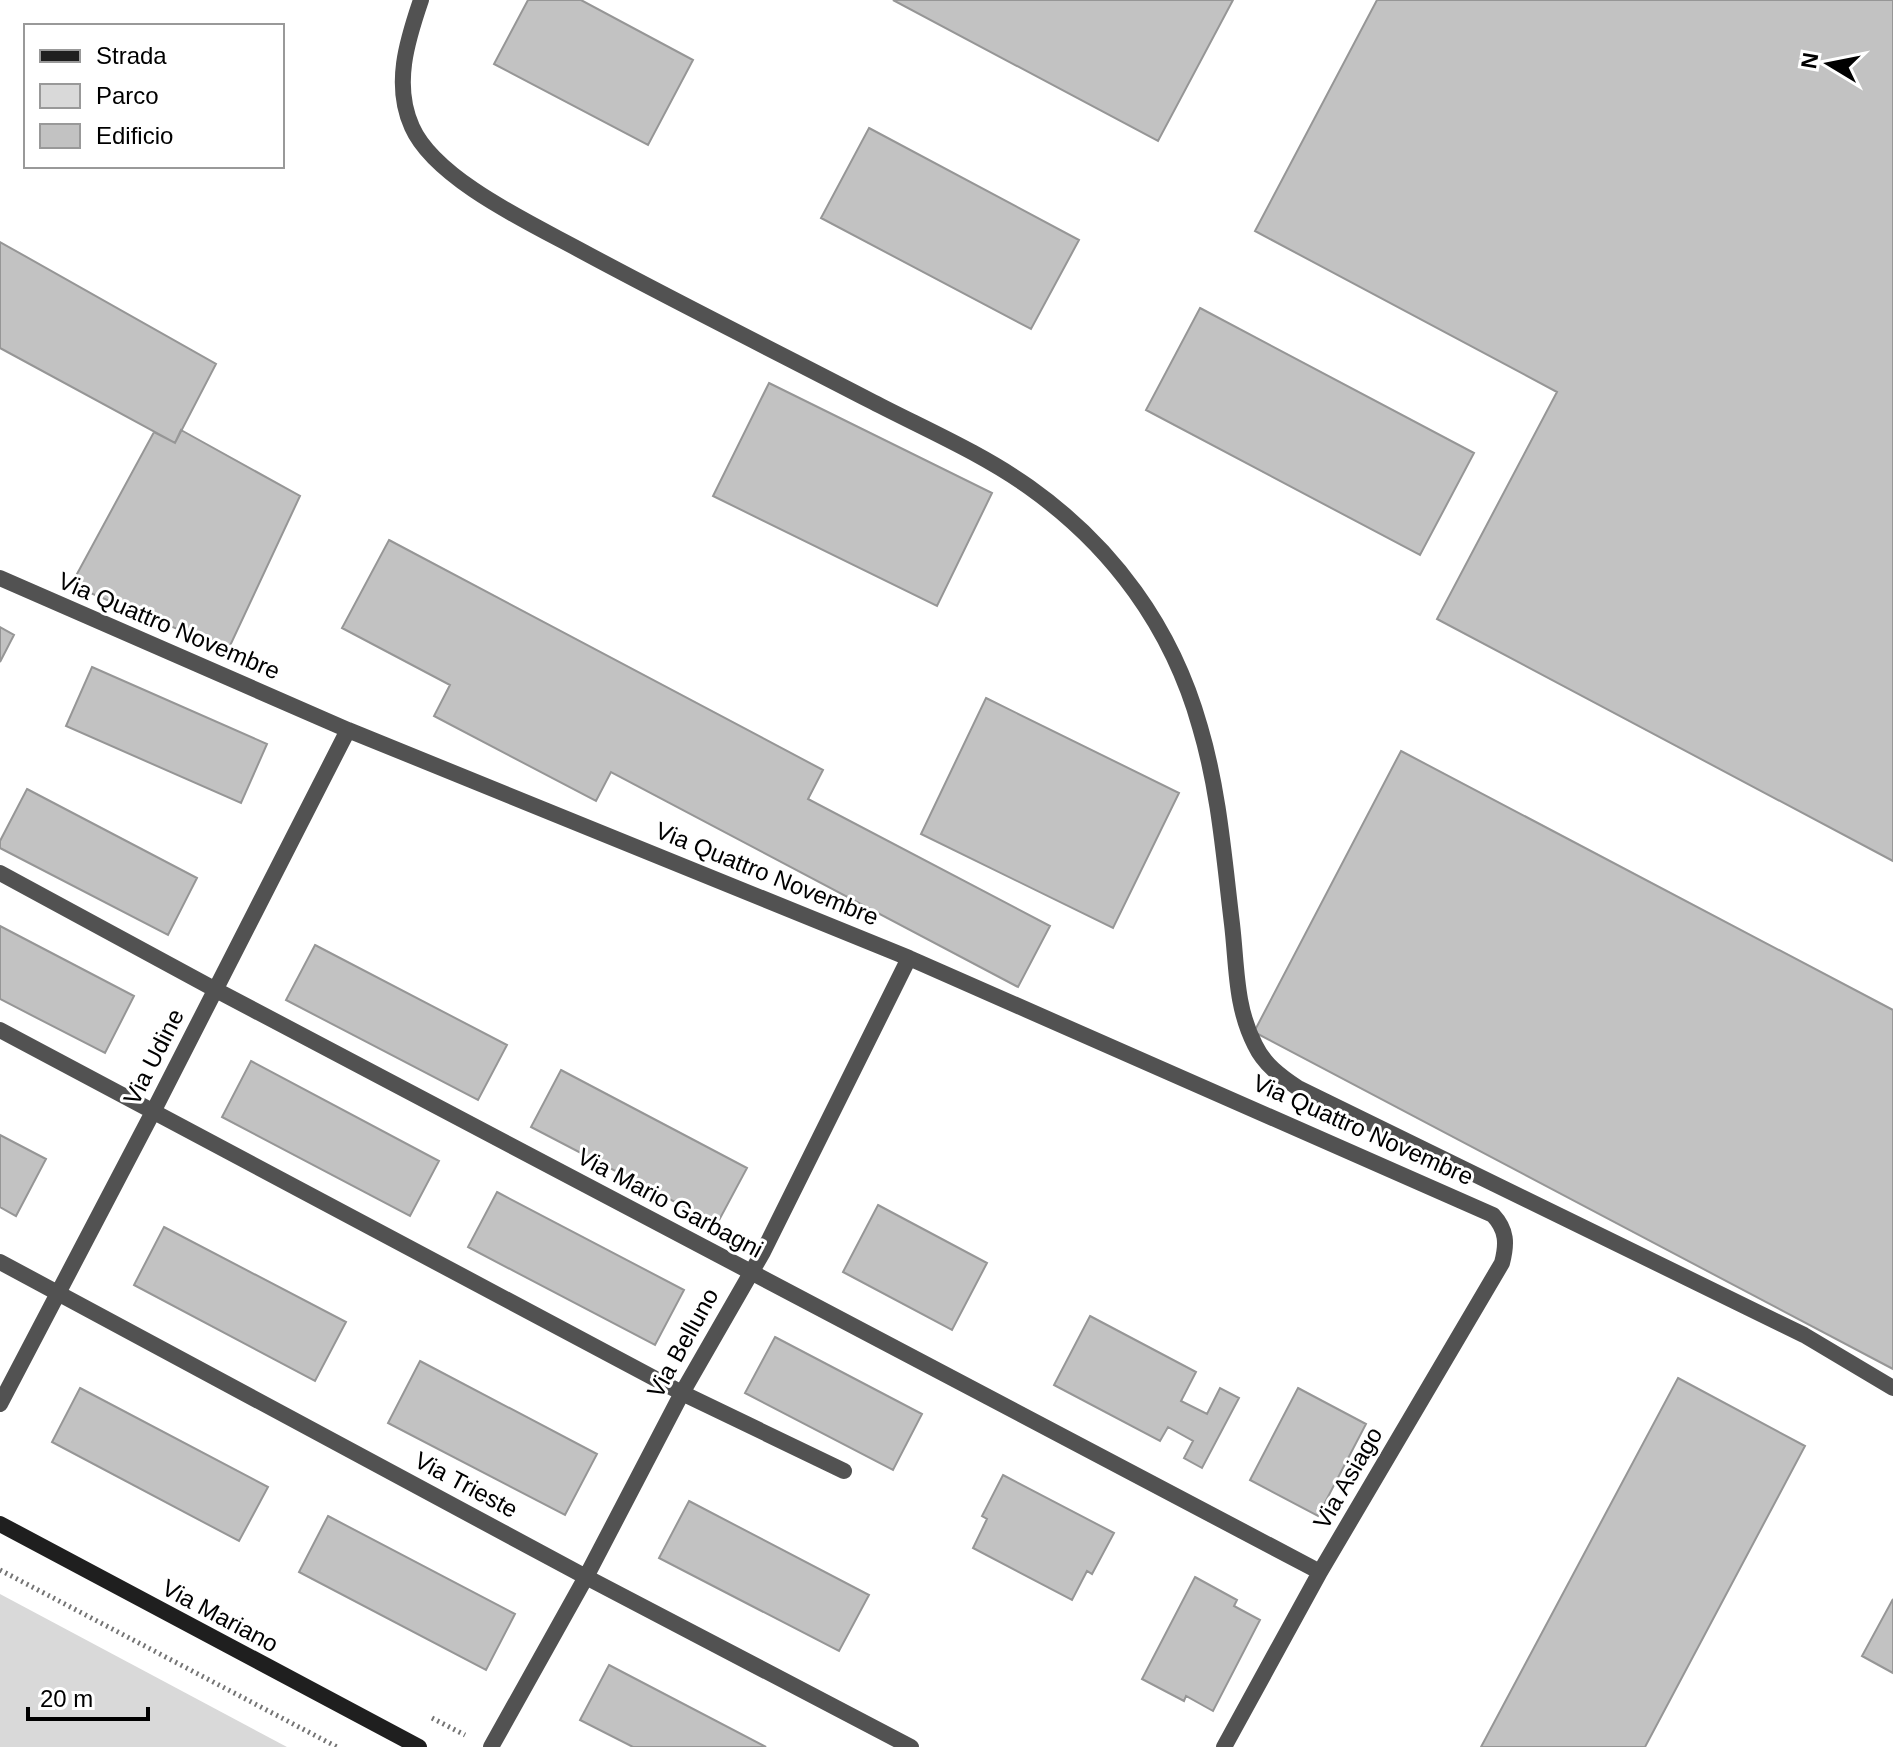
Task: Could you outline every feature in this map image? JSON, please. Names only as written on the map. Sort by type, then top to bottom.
[{"type":"street","points":[[421,0],[404,55],[404,98],[420,141],[445,167],[508,210],[596,259],[996,465],[1062,512],[1096,542],[1127,580],[1158,622],[1178,663],[1199,723],[1221,828],[1237,993],[1256,1047],[1280,1077],[1804,1335],[1893,1388]]},
{"type":"street","name":"Via Quattro Novembre","points":[[0,578],[348,730],[909,958],[1482,1209],[1500,1222],[1505,1232]]},
{"type":"street","name":"Via Udine","points":[[0,1404],[348,730]]},
{"type":"street","name":"Via Mario Garbagni","points":[[0,873],[1320,1572]]},
{"type":"street","name":"Via Belluno","points":[[491,1747],[586,1577],[682,1393],[752,1273],[909,958]]},
{"type":"street","points":[[0,1030],[682,1393],[844,1471]]},
{"type":"street","name":"Via Asiago","points":[[1224,1747],[1320,1572],[1502,1263],[1505,1232]]},
{"type":"street","name":"Via Trieste","points":[[0,1262],[586,1577],[911,1747]]},
{"type":"street","name":"Via Mariano","points":[[0,1524],[419,1747]]},
{"type":"path","points":[[0,1570],[337,1747]]},
{"type":"green space","points":[[0,1594],[287,1747],[0,1747]]},
{"type":"building","points":[[528,0],[581,0],[693,60],[648,145],[494,64]]},
{"type":"building","points":[[893,0],[1233,0],[1158,141]]},
{"type":"building","points":[[1377,0],[1893,0],[1893,861],[1437,619],[1557,392],[1255,231]]},
{"type":"building","points":[[869,128],[1079,240],[1031,329],[821,218]]},
{"type":"building","points":[[0,242],[216,364],[175,443],[0,348]]},
{"type":"building","points":[[1200,308],[1474,453],[1420,555],[1146,410]]},
{"type":"building","points":[[769,383],[992,493],[937,606],[713,496]]},
{"type":"building","points":[[181,430],[300,496],[228,650],[71,585],[154,432],[175,443]]},
{"type":"building","points":[[389,540],[823,770],[808,799],[1050,926],[1018,987],[611,772],[596,801],[434,716],[450,685],[342,628]]},
{"type":"building","points":[[0,627],[14,635],[0,662]]},
{"type":"building","points":[[92,667],[267,744],[241,803],[66,726]]},
{"type":"building","points":[[986,698],[1179,793],[1113,928],[921,834]]},
{"type":"building","points":[[1401,751],[1893,1010],[1893,1369],[1254,1032]]},
{"type":"building","points":[[27,789],[197,878],[168,935],[0,848],[0,841]]},
{"type":"building","points":[[0,926],[134,996],[105,1053],[0,999]]},
{"type":"building","points":[[315,945],[507,1045],[478,1100],[286,1000]]},
{"type":"building","points":[[251,1061],[439,1161],[410,1216],[222,1117]]},
{"type":"building","points":[[561,1070],[747,1168],[717,1224],[531,1127]]},
{"type":"building","points":[[0,1135],[46,1159],[16,1216],[0,1207]]},
{"type":"building","points":[[497,1192],[684,1290],[655,1345],[468,1247]]},
{"type":"building","points":[[878,1205],[987,1263],[952,1330],[843,1272]]},
{"type":"building","points":[[164,1227],[346,1322],[315,1381],[134,1285]]},
{"type":"building","points":[[1090,1316],[1196,1372],[1181,1401],[1207,1414],[1220,1388],[1239,1398],[1202,1468],[1184,1458],[1193,1441],[1168,1427],[1160,1441],[1054,1385]]},
{"type":"building","points":[[775,1337],[922,1414],[893,1470],[745,1393]]},
{"type":"building","points":[[420,1361],[597,1454],[565,1515],[388,1423]]},
{"type":"building","points":[[1678,1378],[1805,1446],[1645,1747],[1481,1747]]},
{"type":"building","points":[[80,1388],[268,1487],[239,1541],[52,1442]]},
{"type":"building","points":[[1298,1388],[1366,1424],[1318,1516],[1250,1480]]},
{"type":"building","points":[[1003,1475],[1114,1533],[1092,1574],[1087,1571],[1072,1600],[973,1548],[987,1519],[982,1516]]},
{"type":"building","points":[[689,1501],[869,1595],[839,1651],[659,1558]]},
{"type":"building","points":[[328,1516],[515,1614],[486,1670],[299,1572]]},
{"type":"building","points":[[1195,1577],[1237,1600],[1234,1606],[1260,1620],[1213,1711],[1186,1696],[1184,1701],[1142,1679]]},
{"type":"building","points":[[1893,1599],[1893,1673],[1862,1656]]},
{"type":"building","points":[[609,1665],[766,1747],[633,1747],[580,1720]]}]
